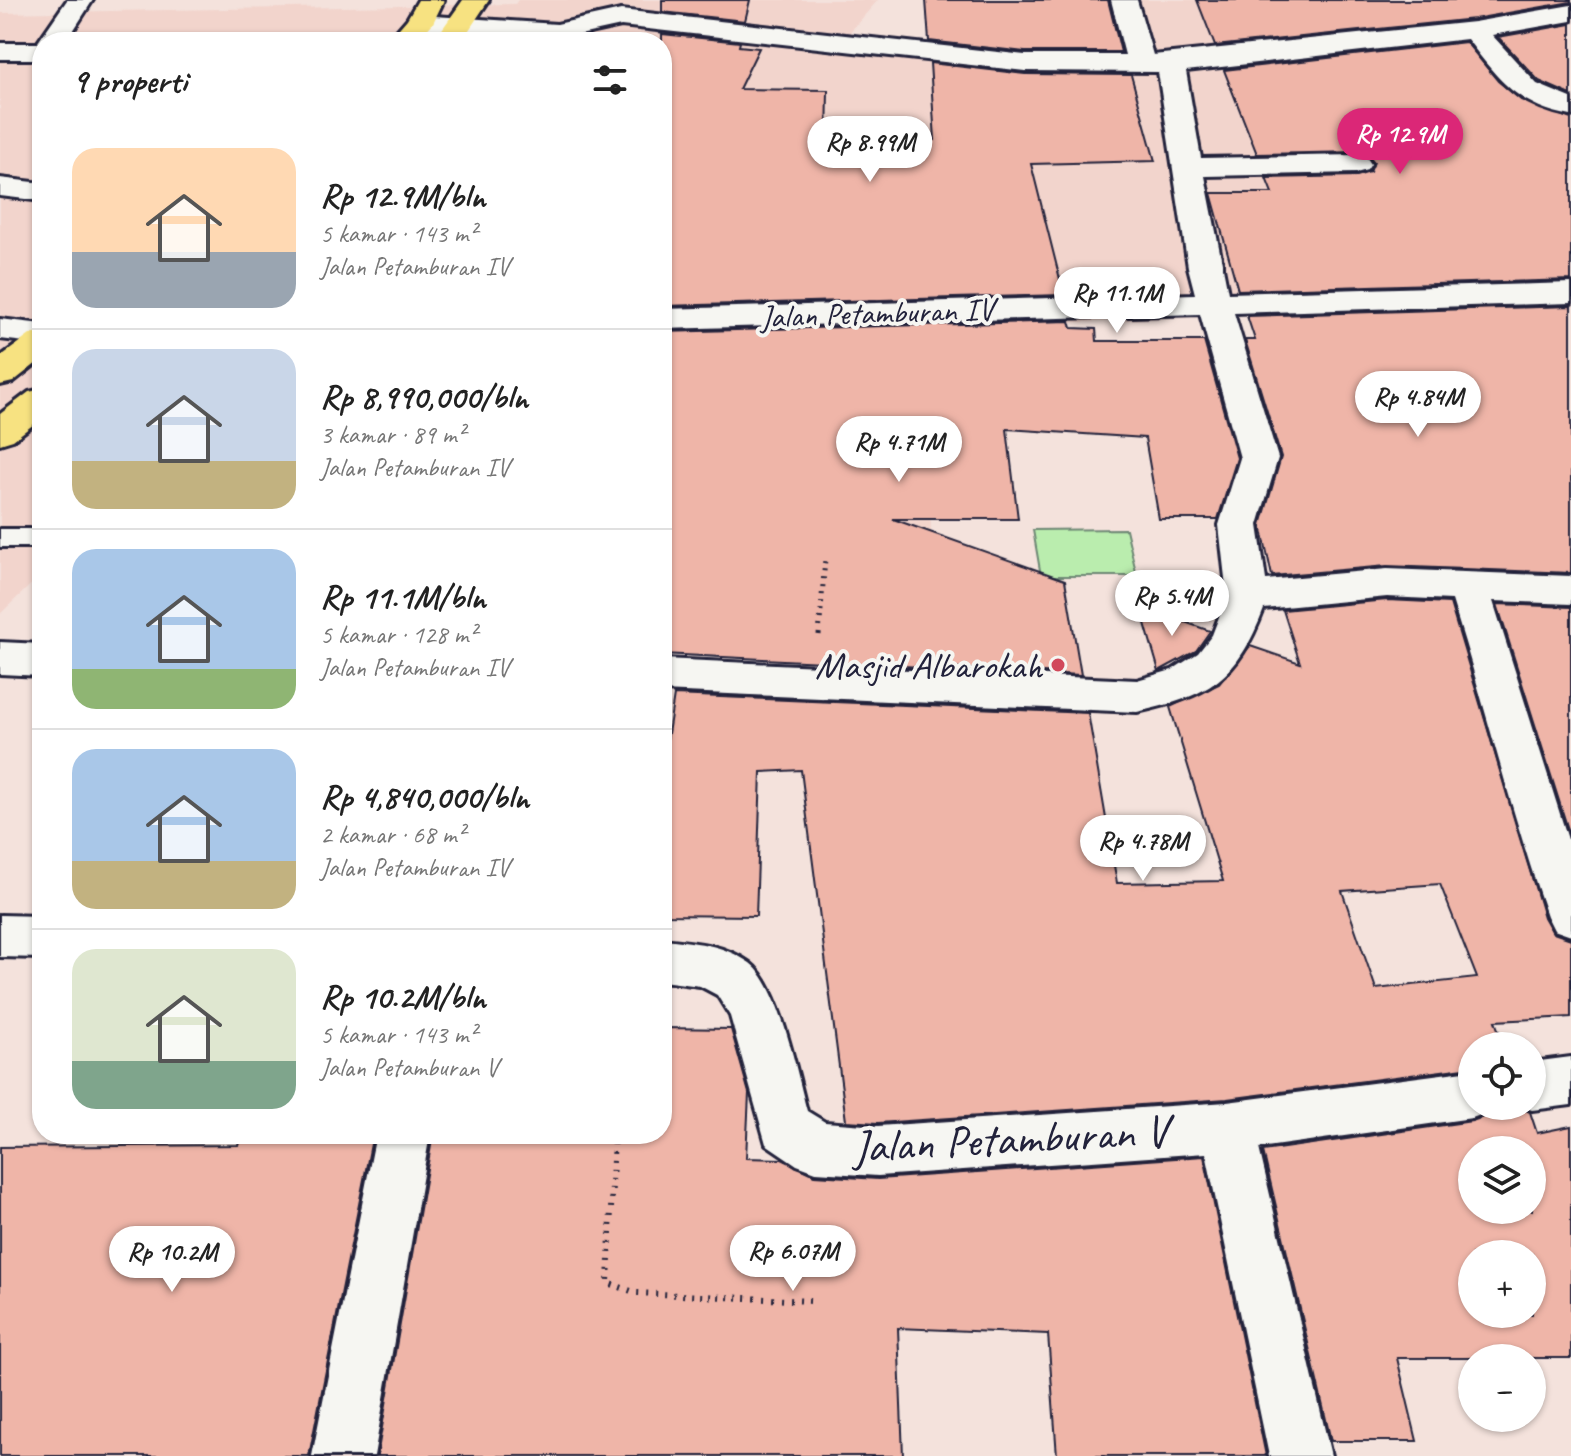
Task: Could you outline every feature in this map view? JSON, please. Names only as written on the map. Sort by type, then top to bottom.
[{"type":"main road","points":[[0,374],[32,350]]},
{"type":"main road","points":[[0,432],[32,408]]},
{"type":"street","points":[[59,32],[80,0]]},
{"type":"street","points":[[672,675],[1137,696],[1174,688],[1208,672],[1232,642],[1247,596],[1238,534],[1242,508],[1258,474],[1259,458],[1214,302],[1187,167],[1156,64],[1124,0]]},
{"type":"street","points":[[417,22],[462,22],[557,32],[574,30],[595,18],[621,18],[1025,63],[1156,64],[1474,30],[1571,13]]},
{"type":"street","points":[[1474,30],[1521,88],[1553,106],[1571,107]]},
{"type":"street","points":[[0,51],[32,51]]},
{"type":"street","points":[[1187,167],[1356,164]]},
{"type":"street","points":[[0,187],[32,191]]},
{"type":"street","name":"Jalan Petamburan IV","points":[[672,319],[1571,293]]},
{"type":"street","points":[[0,329],[32,333]]},
{"type":"street","points":[[1247,596],[1387,583],[1571,590]]},
{"type":"street","points":[[1468,587],[1511,719],[1536,816],[1571,916]]},
{"type":"street","points":[[0,658],[32,660]]},
{"type":"street","points":[[0,936],[32,937]]},
{"type":"street","name":"Jalan Petamburan V","points":[[672,961],[708,965],[735,980],[754,1010],[785,1126],[816,1147],[878,1151],[1227,1127],[1458,1096]]},
{"type":"street","points":[[1546,1084],[1571,1081]]},
{"type":"street","points":[[1227,1127],[1300,1456]]},
{"type":"street","points":[[343,1456],[401,1144]]},
{"type":"lane","points":[[0,538],[32,538]]},
{"type":"path","points":[[815,680],[825,559]]},
{"type":"path","points":[[614,1144],[608,1283],[620,1290],[637,1293],[811,1301]]},
{"type":"shaded area","points":[[518,0],[878,0],[836,48],[1028,60],[1148,52],[1124,0],[1358,0],[1385,35],[1496,34],[1546,111],[1571,111],[1571,300],[929,329],[931,548],[672,551],[672,32],[32,32],[32,584],[0,614],[0,13],[515,4]]},
{"type":"green space","points":[[1126,529],[1137,576],[1041,576],[1033,530]]},
{"type":"building","points":[[662,0],[750,0],[745,21],[662,12]]},
{"type":"building","points":[[926,0],[1108,0],[1121,52],[1025,52],[929,41]]},
{"type":"building","points":[[1197,0],[1571,2],[1474,19],[1215,46]]},
{"type":"building","points":[[1571,24],[1571,95],[1539,81],[1498,37]]},
{"type":"building","points":[[672,35],[740,42],[739,46],[759,48],[739,89],[828,90],[827,142],[935,140],[930,63],[1025,74],[1131,75],[1155,161],[1031,164],[1064,295],[672,306]]},
{"type":"building","points":[[1466,42],[1498,81],[1521,100],[1571,119],[1571,280],[1238,290],[1211,193],[1272,193],[1266,178],[1357,176],[1370,172],[1374,162],[1368,155],[1356,152],[1257,154],[1224,70]]},
{"type":"building","points":[[1571,306],[1571,573],[1387,566],[1272,576],[1261,525],[1281,457],[1245,340],[1255,340],[1247,316]]},
{"type":"building","points":[[1070,321],[1072,328],[1096,329],[1097,341],[1204,341],[1237,458],[1218,519],[1159,519],[1145,438],[1007,429],[1018,519],[893,519],[1065,580],[1081,675],[672,655],[672,332]]},
{"type":"building","points":[[1387,600],[1450,603],[1544,917],[1553,933],[1571,939],[1571,1017],[1495,1021],[1499,1032],[1458,1032],[1458,1069],[1227,1099],[878,1123],[846,1121],[801,770],[761,772],[756,916],[672,915],[674,695],[1088,713],[1117,883],[1223,881],[1170,707],[1219,684],[1250,646],[1300,663],[1283,610]],"holes":[[[1440,884],[1477,978],[1376,989],[1342,891]]]},
{"type":"building","points":[[1497,604],[1571,607],[1571,839]]},
{"type":"building","points":[[1140,606],[1210,631],[1196,651],[1159,671]]},
{"type":"building","points":[[672,1028],[731,1029],[749,1093],[746,1158],[782,1159],[815,1175],[878,1179],[1204,1156],[1266,1456],[1057,1456],[1048,1334],[898,1328],[903,1456],[377,1456],[431,1144],[672,1144]]},
{"type":"building","points":[[1533,1120],[1537,1133],[1571,1126],[1571,1358],[1546,1358],[1546,1344],[1458,1344],[1458,1358],[1397,1358],[1417,1441],[1331,1441],[1263,1151],[1472,1121]]},
{"type":"building","points":[[371,1144],[309,1456],[0,1456],[0,1147]]},
{"type":"place","name":"Masjid Albarokah","points":[[1058,665]]}]
